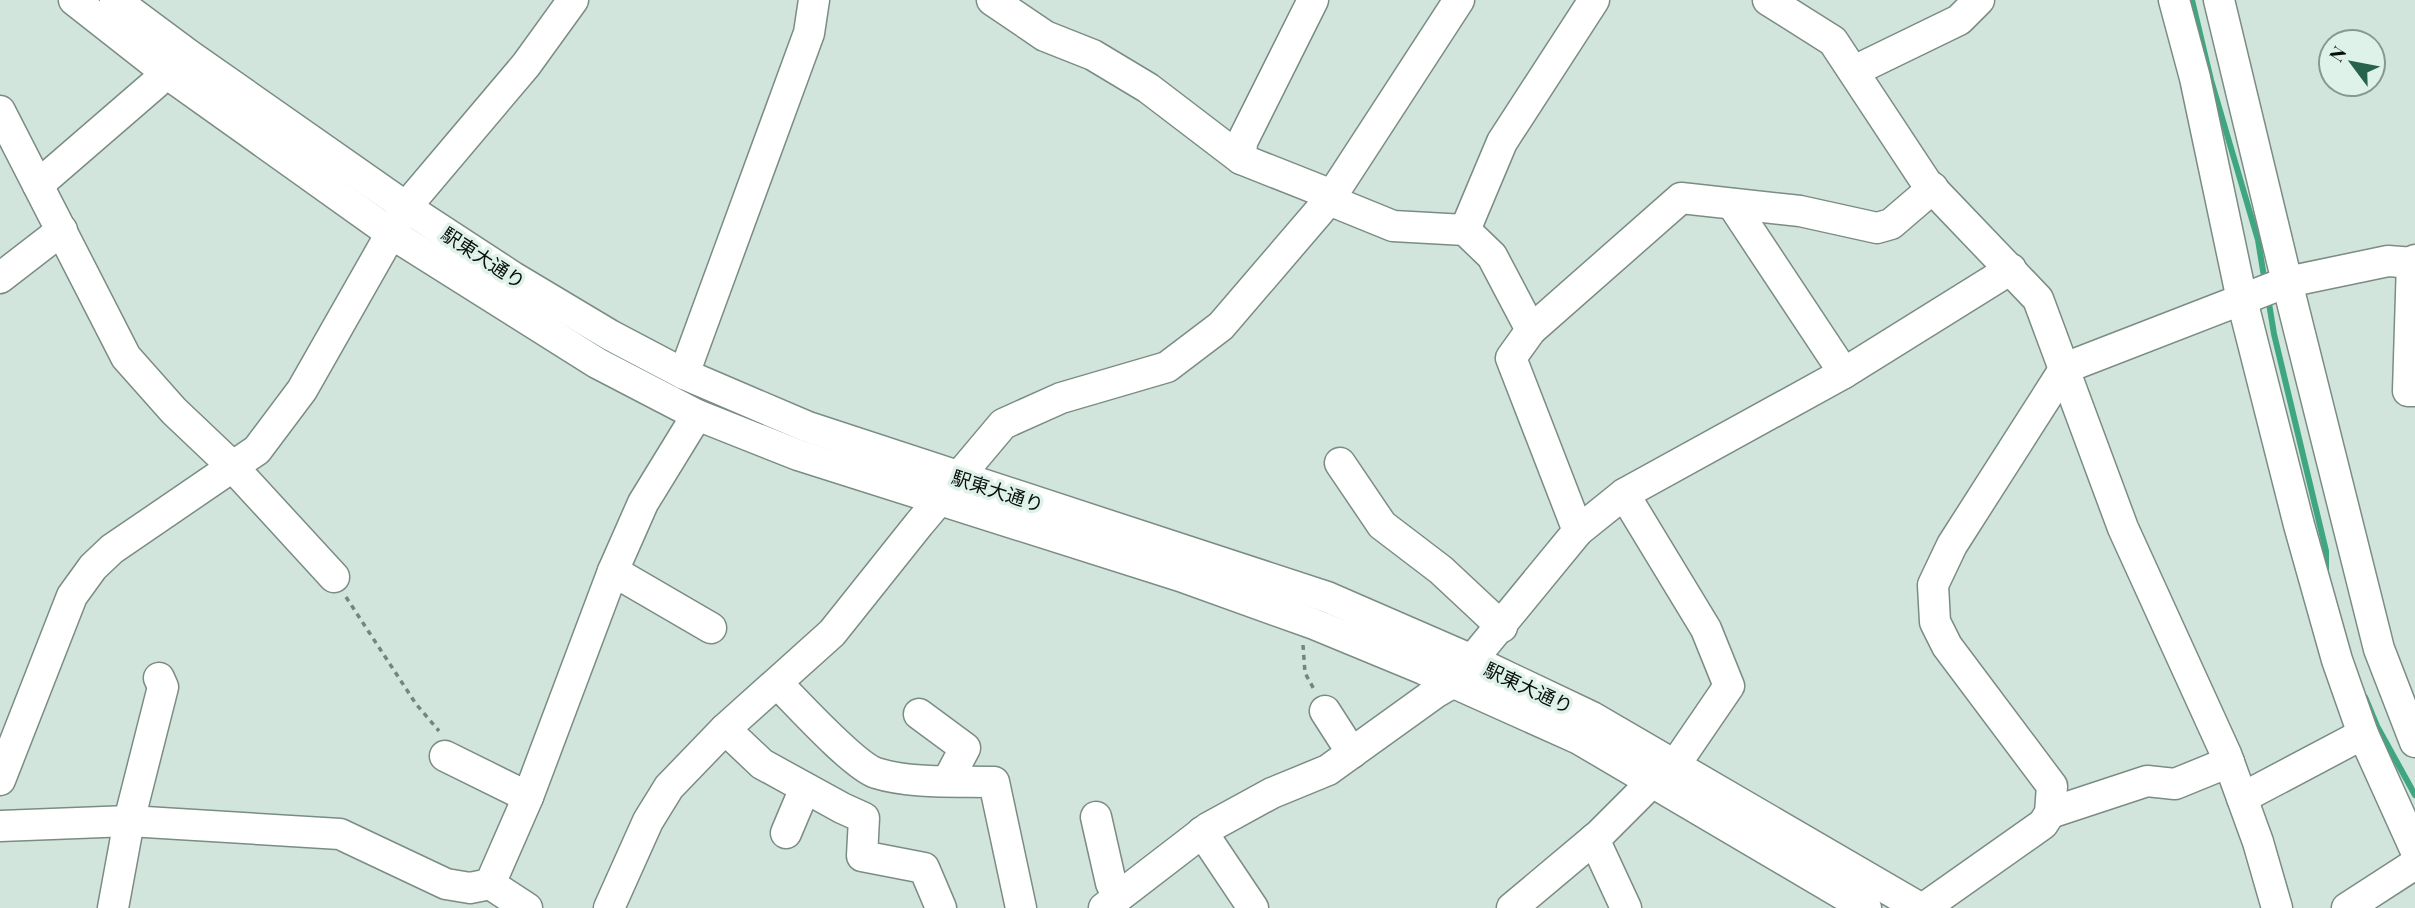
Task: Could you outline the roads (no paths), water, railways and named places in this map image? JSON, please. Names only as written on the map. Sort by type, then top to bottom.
[{"type":"street","name":"駅東大通り","points":[[74,0],[172,77],[392,234],[597,363],[697,415],[798,455],[950,489],[1327,597],[1463,671],[1579,739],[1664,774],[1922,908]]},
{"type":"street","name":"駅東大通り","points":[[115,0],[406,207],[610,335],[684,374],[950,489],[1307,622],[1463,671]]},
{"type":"street","points":[[0,780],[62,619],[79,586],[111,549],[257,450],[302,390],[406,207],[526,65],[573,0]]},
{"type":"street","points":[[684,374],[809,33],[814,0]]},
{"type":"street","points":[[992,0],[1045,36],[1093,55],[1148,88],[1241,159],[1393,226],[1465,230],[1492,256],[1531,330]]},
{"type":"street","points":[[1241,159],[1242,142],[1313,0]]},
{"type":"street","points":[[609,908],[648,821],[669,786],[725,729],[832,633],[1003,424],[1061,398],[1167,367],[1221,326],[1330,197],[1459,0]]},
{"type":"street","points":[[1465,230],[1502,142],[1594,0]]},
{"type":"street","points":[[1768,0],[1800,9],[1833,40],[1926,182],[2038,299],[2123,528],[2229,762],[2277,908]]},
{"type":"street","points":[[1854,71],[1959,20],[1979,0]]},
{"type":"street","points":[[2174,0],[2195,78],[2242,300],[2302,538],[2337,660],[2363,734],[2415,849]]},
{"type":"street","points":[[2219,0],[2379,649],[2415,742]]},
{"type":"street","points":[[38,186],[156,83]]},
{"type":"street","points":[[0,111],[126,357],[173,411],[232,466],[334,577]]},
{"type":"street","points":[[1578,531],[1511,358],[1531,330],[1681,198],[1800,211],[1877,228],[1891,224],[1933,188]]},
{"type":"street","points":[[1732,204],[1844,373]]},
{"type":"street","points":[[0,278],[62,230]]},
{"type":"street","points":[[1922,908],[2042,824],[2050,813],[2052,786],[1947,646],[1935,622],[1933,585],[1952,545],[2064,368],[2287,282],[2388,261],[2414,262],[2408,391],[2415,391]]},
{"type":"street","points":[[1096,817],[1111,883],[1122,901],[1202,832],[1272,793],[1328,771],[1463,671],[1502,627],[1578,531],[1624,494],[1844,373],[2011,269]]},
{"type":"street","points":[[474,893],[528,797],[613,570],[643,503],[697,415]]},
{"type":"street","points":[[1340,463],[1382,524],[1441,570],[1502,627]]},
{"type":"street","points":[[1512,908],[1594,839],[1664,774],[1729,686],[1706,629],[1624,494]]},
{"type":"street","points":[[613,570],[711,628]]},
{"type":"street","points":[[113,908],[129,821],[163,687],[159,678]]},
{"type":"street","points":[[777,683],[832,737],[874,772],[900,778],[994,782],[1021,908]]},
{"type":"street","points":[[1325,712],[1352,753]]},
{"type":"street","points":[[919,714],[965,748],[948,780]]},
{"type":"street","points":[[725,729],[762,764],[863,818],[862,856],[924,868],[941,908]]},
{"type":"street","points":[[2242,799],[2363,734]]},
{"type":"street","points":[[445,756],[528,797]]},
{"type":"street","points":[[2050,813],[2147,780],[2175,784],[2229,762]]},
{"type":"street","name":"駅東大通り","points":[[1664,774],[1866,908]]},
{"type":"street","points":[[786,833],[805,788]]},
{"type":"street","points":[[0,826],[129,821],[340,834],[371,846],[446,884],[527,908]]},
{"type":"street","points":[[1202,832],[1252,908]]},
{"type":"street","points":[[1594,839],[1626,908]]},
{"type":"street","points":[[2347,908],[2415,863]]},
{"type":"waterway","points":[[2192,0],[2211,80],[2258,240],[2265,283]]},
{"type":"waterway","points":[[2268,297],[2274,334],[2326,551],[2326,574]]},
{"type":"waterway","points":[[2365,697],[2377,726],[2415,795]]}]
